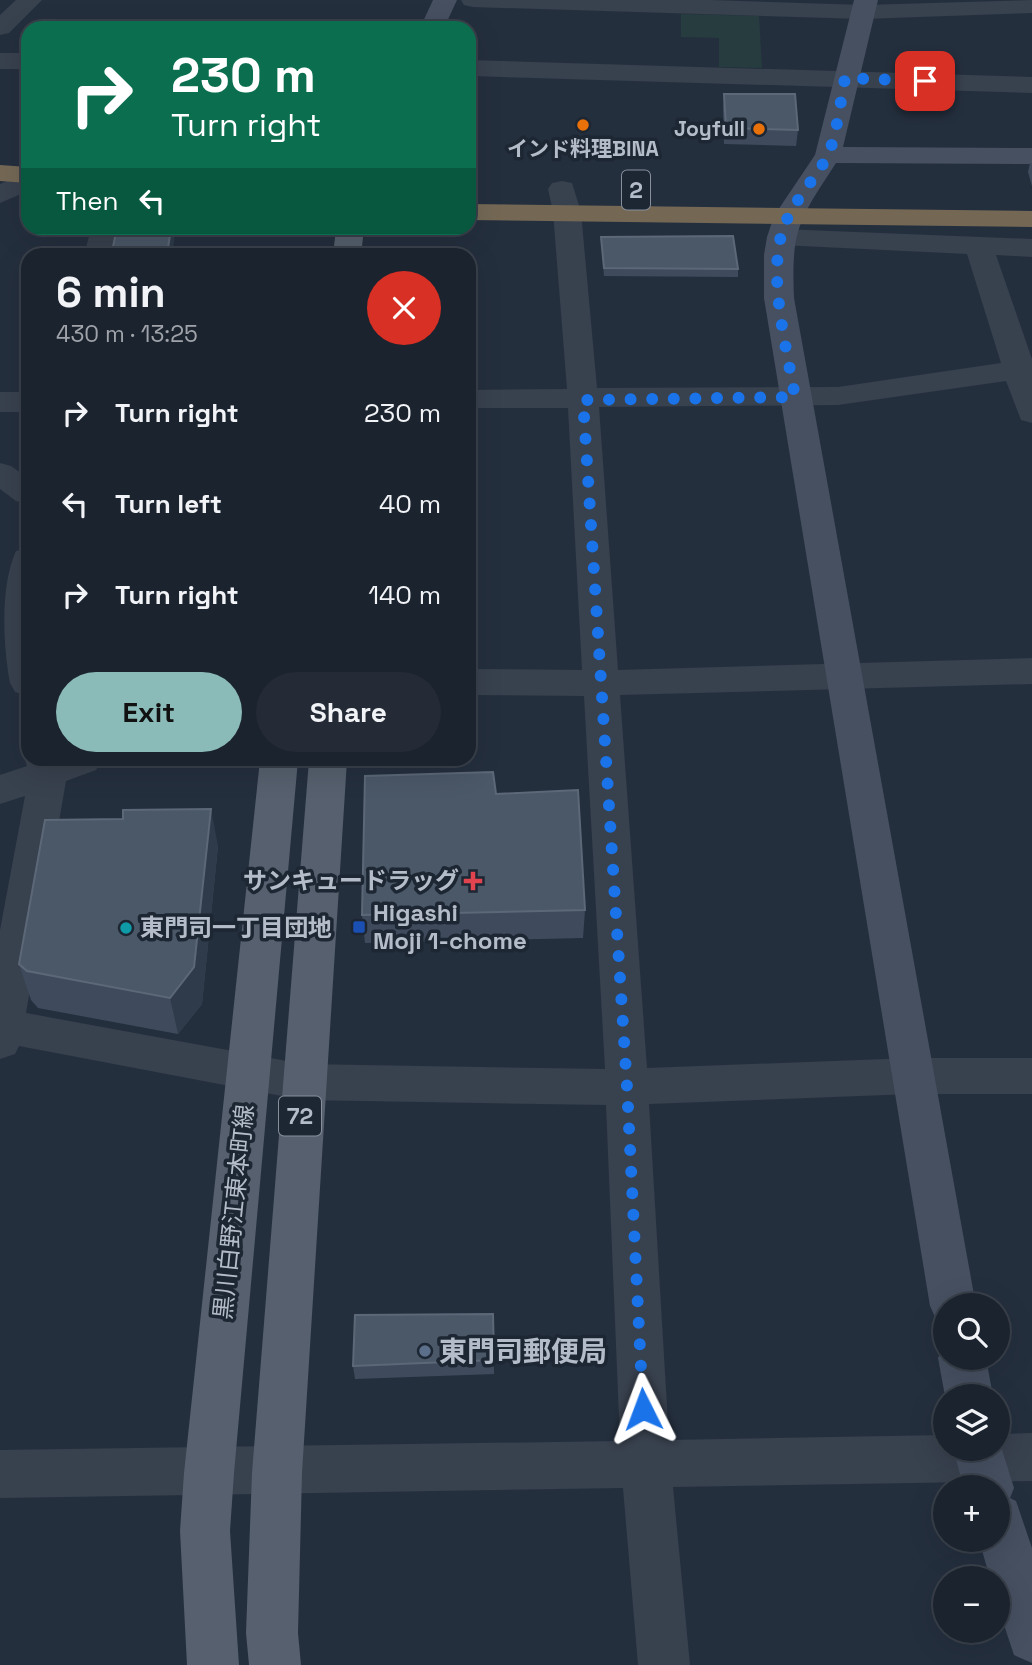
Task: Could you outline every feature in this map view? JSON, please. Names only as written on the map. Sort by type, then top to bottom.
[{"type":"highway","points":[[0,173],[21,176]]},
{"type":"highway","name":"2","points":[[476,190],[785,226],[1032,219]]},
{"type":"highway","name":"2","points":[[476,211],[565,201],[803,191],[1032,194]]},
{"type":"highway","points":[[0,196],[21,199]]},
{"type":"main road","name":"黒川白野江東本町線","points":[[213,1665],[205,1531],[209,1473],[278,766]]},
{"type":"main road","name":"72","points":[[275,1665],[272,1633],[277,1473],[328,766]]},
{"type":"street","points":[[0,28],[30,0]]},
{"type":"street","points":[[435,21],[445,0]]},
{"type":"street","points":[[473,0],[1032,6]]},
{"type":"street","points":[[864,6],[828,155],[803,191],[785,226],[778,255],[779,298],[951,1293]]},
{"type":"street","points":[[0,61],[21,61]]},
{"type":"street","points":[[476,68],[1032,85]]},
{"type":"street","points":[[828,155],[1032,156]]},
{"type":"street","points":[[0,196],[21,182]]},
{"type":"street","points":[[565,201],[583,400],[627,1087],[646,1463],[664,1665]]},
{"type":"street","points":[[785,226],[979,247],[1032,247]]},
{"type":"street","points":[[979,247],[1026,369],[1032,413]]},
{"type":"street","points":[[476,399],[838,396],[1026,369]]},
{"type":"street","points":[[0,402],[21,402]]},
{"type":"street","points":[[0,473],[21,489]]},
{"type":"street","points":[[21,586],[21,650]]},
{"type":"street","points":[[476,682],[600,682],[1032,671]]},
{"type":"street","points":[[46,767],[1,1031],[303,1082],[627,1087],[912,1076],[1032,1076]]},
{"type":"street","points":[[0,790],[46,767]]},
{"type":"street","points":[[0,1474],[277,1473],[646,1463],[982,1465],[1032,1457]]},
{"type":"street","points":[[1008,1552],[1032,1637]]},
{"type":"green space","points":[[681,14],[759,16],[762,68],[719,67],[719,38],[681,37]]},
{"type":"building","points":[[724,94],[795,94],[798,130],[726,128]]},
{"type":"building","points":[[116,235],[170,235],[168,248],[113,248]]},
{"type":"building","points":[[733,236],[738,269],[604,268],[601,237]]},
{"type":"building","name":"サンキュードラッグ","points":[[493,772],[496,794],[578,790],[585,910],[362,915],[365,776]]},
{"type":"building","name":"東門司一丁目団地","points":[[211,809],[194,967],[170,998],[27,971],[19,964],[45,820],[123,819],[123,810]]},
{"type":"building","name":"東門司郵便局","points":[[493,1314],[494,1360],[353,1366],[355,1315]]},
{"type":"place","name":"インド料理BINA","points":[[583,125]]},
{"type":"place","name":"Joyfull","points":[[759,129]]},
{"type":"place","name":"サンキュードラッグ","points":[[473,881]]},
{"type":"place","name":"Higashi Moji 1-chome","points":[[359,927]]},
{"type":"place","name":"東門司一丁目団地","points":[[126,928]]},
{"type":"place","name":"東門司郵便局","points":[[425,1351]]},
{"type":"route","points":[[643,1409],[627,1087],[583,400],[795,397],[779,298],[778,274],[781,237],[788,216],[828,155],[845,78],[925,81]]}]
